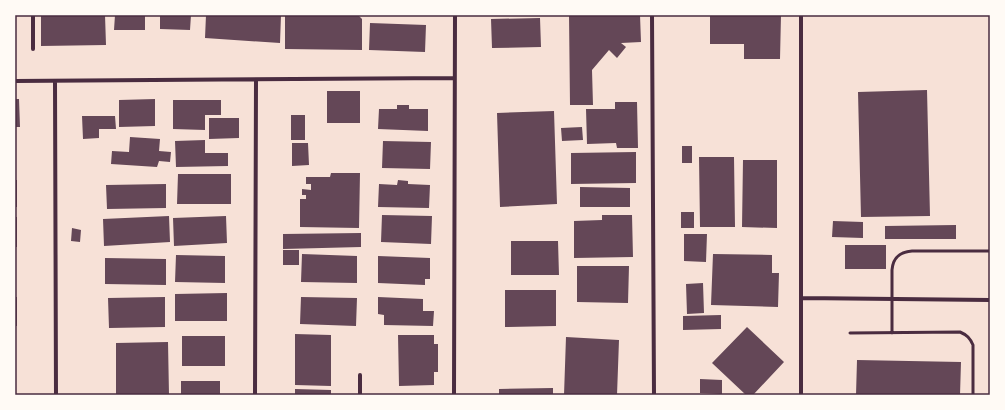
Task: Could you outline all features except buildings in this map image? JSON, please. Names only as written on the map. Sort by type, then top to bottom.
[{"type":"street","points":[[33,15],[33,49]]},
{"type":"street","points":[[454,395],[455,15]]},
{"type":"street","points":[[652,15],[654,395]]},
{"type":"street","points":[[801,15],[801,395]]},
{"type":"street","points":[[15,81],[454,78]]},
{"type":"street","points":[[255,395],[256,80]]},
{"type":"street","points":[[55,81],[56,395]]},
{"type":"street","points":[[801,298],[990,300]]},
{"type":"street","points":[[360,375],[360,395]]},
{"type":"lane","points":[[892,333],[893,262],[897,256],[904,251],[990,251]]},
{"type":"lane","points":[[850,333],[960,332],[966,335],[973,345],[973,395]]}]
